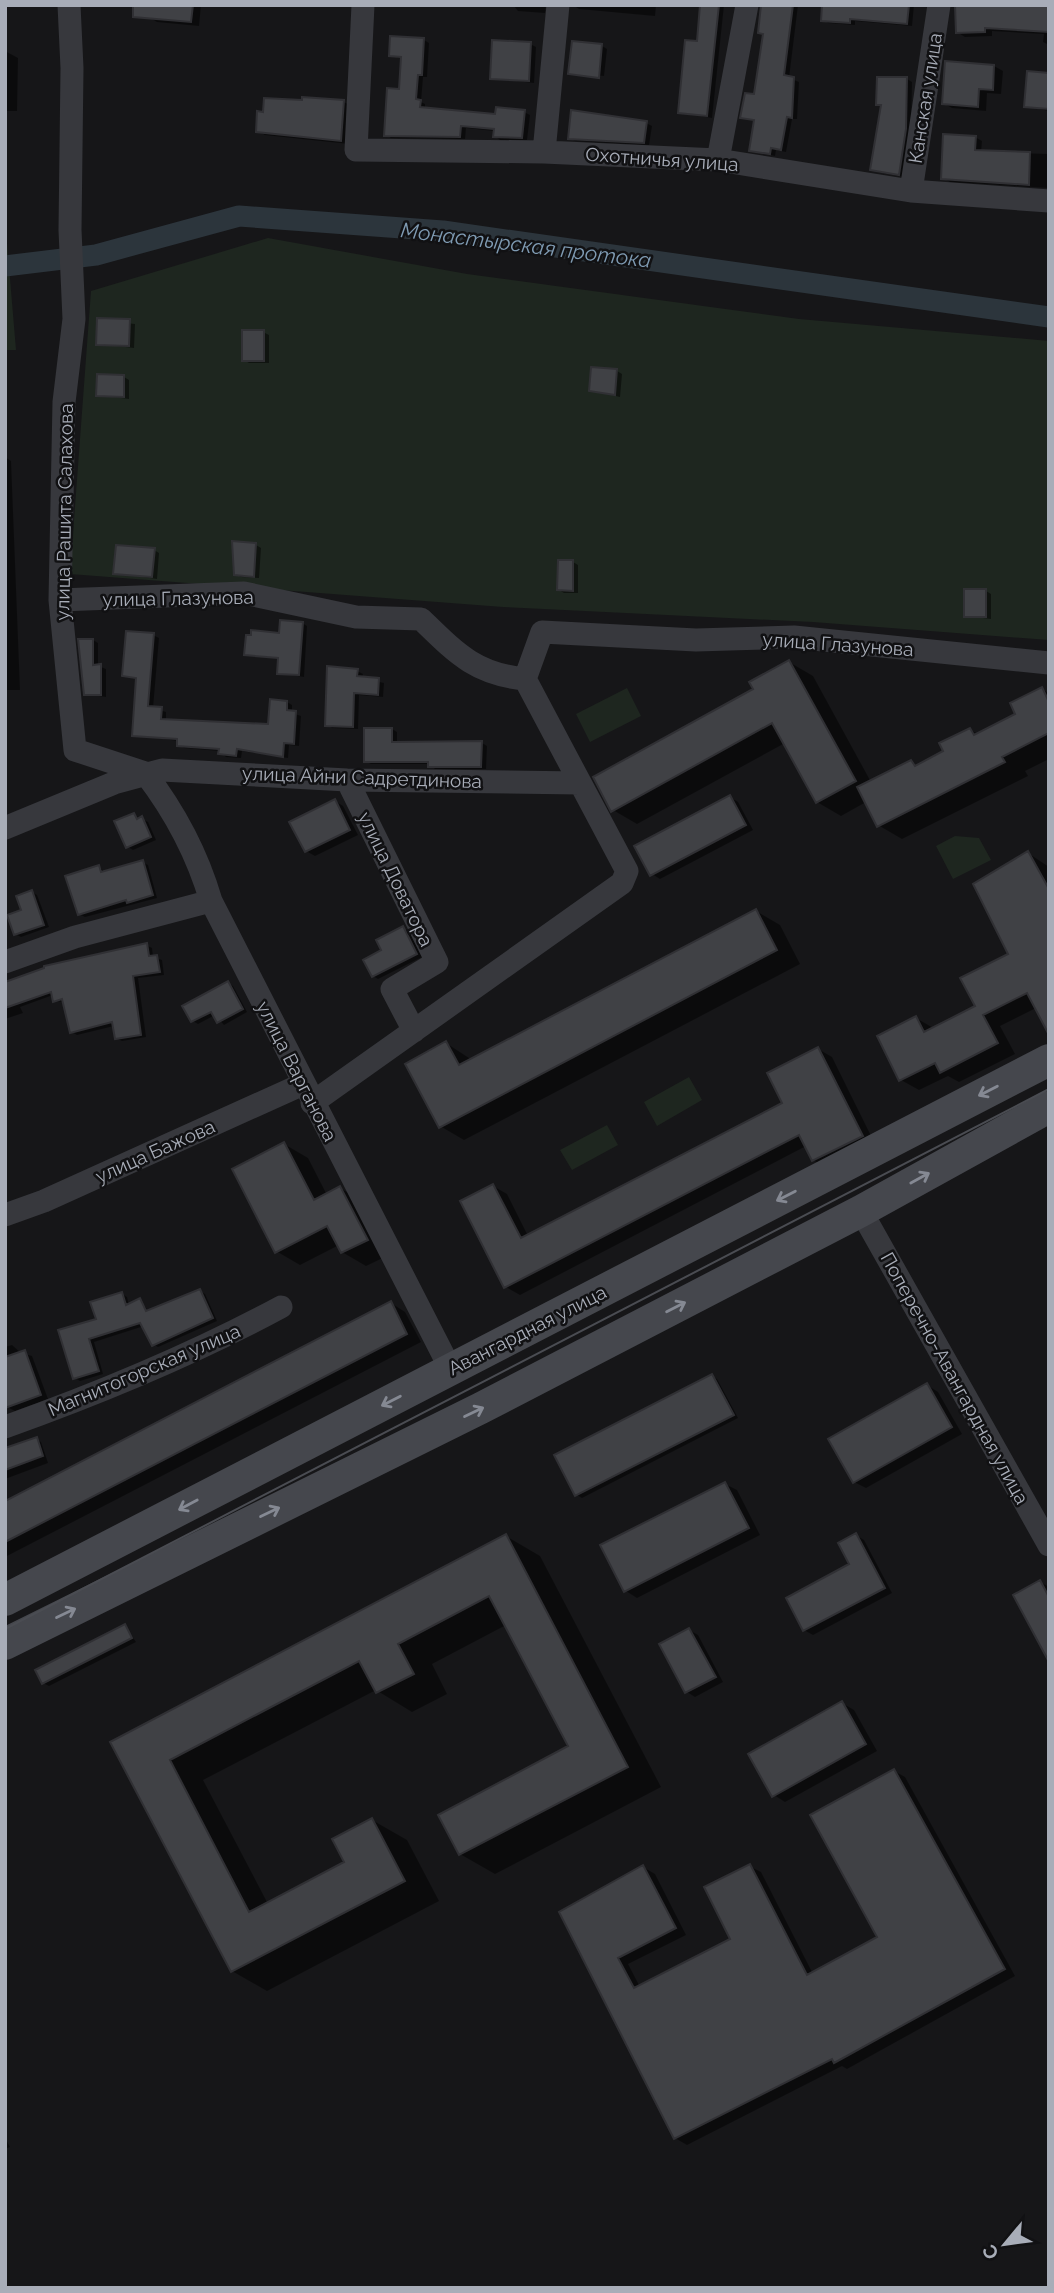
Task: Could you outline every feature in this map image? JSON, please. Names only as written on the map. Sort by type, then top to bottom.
[{"type":"main road","name":"Авангардная улица","points":[[5,1600],[1049,1060]]},
{"type":"main road","points":[[5,1644],[481,1408],[860,1211],[1049,1107]]},
{"type":"street","name":"улица Рашита Салахова","points":[[69,5],[72,68],[70,230],[74,319],[64,402],[60,600],[75,750],[145,773]]},
{"type":"street","name":"Охотничья улица","points":[[363,5],[356,150],[544,152],[718,160],[911,191],[1049,201]]},
{"type":"street","points":[[544,152],[558,5]]},
{"type":"street","points":[[718,160],[747,5]]},
{"type":"street","name":"Канская улица","points":[[911,191],[940,5]]},
{"type":"street","name":"улица Глазунова","points":[[60,600],[244,593],[356,617],[421,619],[463,660],[498,676],[525,680],[542,632],[696,640],[794,638],[1049,663]]},
{"type":"street","points":[[525,680],[580,783]]},
{"type":"street","name":"улица Айни Садретдинова","points":[[145,773],[183,770],[347,780],[580,783]]},
{"type":"street","points":[[5,828],[145,773]]},
{"type":"street","name":"улица Варганова","points":[[145,773],[170,806],[200,862],[211,901],[451,1370]]},
{"type":"street","name":"улица Доватора","points":[[347,780],[438,962],[392,989],[414,1031]]},
{"type":"street","name":"улица Бажова","points":[[5,1215],[308,1094],[414,1031],[622,883],[627,871],[580,783]]},
{"type":"street","points":[[5,962],[75,937],[211,901]]},
{"type":"street","name":"Поперечно-Авангардная улица","points":[[860,1211],[1049,1545]]},
{"type":"street","name":"Магнитогорская улица","points":[[5,1427],[83,1399],[220,1340],[281,1307]]},
{"type":"shaded area","points":[[5,219],[16,350],[5,350]]},
{"type":"shaded area","points":[[268,238],[467,274],[799,319],[1049,341],[1049,640],[813,622],[503,607],[70,574],[91,291]]},
{"type":"shaded area","points":[[627,688],[641,716],[590,742],[576,714]]},
{"type":"shaded area","points":[[955,836],[979,838],[991,860],[953,879],[936,846]]},
{"type":"shaded area","points":[[689,1077],[702,1100],[657,1126],[644,1102]]},
{"type":"shaded area","points":[[607,1125],[618,1145],[572,1170],[560,1150]]},
{"type":"building","points":[[133,5],[193,5],[191,22],[133,17]]},
{"type":"building","points":[[700,5],[719,5],[707,116],[678,113],[685,40],[697,41]]},
{"type":"building","points":[[761,5],[793,5],[784,75],[794,77],[792,118],[787,117],[781,150],[771,148],[770,154],[749,151],[754,120],[740,118],[745,93],[754,94],[763,34],[758,33]]},
{"type":"building","points":[[822,5],[909,5],[907,24],[850,19],[850,23],[821,21]]},
{"type":"building","points":[[955,5],[1049,5],[1049,32],[985,28],[985,32],[956,33]]},
{"type":"building","points":[[390,36],[424,38],[422,75],[418,75],[416,99],[421,100],[420,107],[495,114],[496,107],[525,110],[522,138],[493,137],[494,129],[461,126],[460,137],[384,136],[387,88],[399,89],[401,57],[389,56]]},
{"type":"building","points":[[492,40],[531,42],[529,81],[490,79]]},
{"type":"building","points":[[572,41],[602,44],[599,78],[568,74]]},
{"type":"building","points":[[945,61],[994,65],[993,90],[979,89],[978,107],[942,104]]},
{"type":"building","points":[[1027,71],[1049,73],[1049,109],[1024,107]]},
{"type":"building","points":[[877,77],[907,77],[906,129],[899,175],[870,170],[881,105],[876,105]]},
{"type":"building","points":[[302,97],[344,100],[341,141],[256,132],[257,111],[263,112],[264,98],[302,100]]},
{"type":"building","points":[[571,110],[647,121],[644,143],[568,139]]},
{"type":"building","points":[[943,134],[976,136],[975,150],[1030,152],[1029,185],[941,179]]},
{"type":"building","points":[[97,318],[130,319],[129,346],[96,345]]},
{"type":"building","points":[[242,330],[264,330],[264,361],[242,361]]},
{"type":"building","points":[[591,367],[617,369],[615,395],[589,391]]},
{"type":"building","points":[[97,374],[124,375],[124,397],[96,396]]},
{"type":"building","points":[[232,541],[256,543],[254,577],[234,575]]},
{"type":"building","points":[[116,545],[155,548],[152,577],[113,574]]},
{"type":"building","points":[[558,560],[573,560],[573,591],[557,590]]},
{"type":"building","points":[[964,589],[986,589],[986,617],[964,617]]},
{"type":"building","points":[[280,620],[303,622],[299,675],[277,674],[278,658],[244,655],[246,635],[251,635],[251,630],[279,633]]},
{"type":"building","points":[[126,631],[154,633],[148,706],[162,707],[161,719],[268,724],[270,699],[287,701],[287,710],[296,711],[294,744],[284,743],[283,757],[237,749],[236,756],[218,754],[219,749],[177,746],[177,739],[132,736],[136,678],[122,676]]},
{"type":"building","points":[[78,639],[93,639],[93,665],[101,664],[101,695],[84,695]]},
{"type":"building","points":[[789,660],[856,781],[816,803],[772,723],[611,812],[593,777],[753,689],[749,682]]},
{"type":"building","points":[[327,666],[358,669],[357,676],[379,678],[378,695],[354,693],[353,727],[325,726]]},
{"type":"building","points":[[1042,687],[1049,702],[1049,733],[1002,757],[1005,762],[877,827],[857,787],[911,760],[915,766],[943,751],[939,743],[970,728],[974,735],[1015,714],[1010,703]]},
{"type":"building","points":[[364,728],[392,728],[392,742],[482,741],[481,767],[428,767],[428,762],[364,762]]},
{"type":"building","points":[[730,795],[746,825],[650,876],[634,846]]},
{"type":"building","points":[[335,799],[350,830],[305,852],[289,822]]},
{"type":"building","points":[[134,813],[137,819],[142,816],[151,837],[126,848],[114,821]]},
{"type":"building","points":[[1028,851],[1049,889],[1049,1035],[1027,993],[983,1015],[998,1043],[940,1073],[935,1063],[899,1081],[877,1036],[916,1016],[924,1032],[975,1006],[960,978],[1008,954],[973,884]]},
{"type":"building","points":[[143,860],[153,895],[127,903],[126,900],[78,915],[65,876],[99,865],[101,872]]},
{"type":"building","points":[[32,890],[44,925],[14,935],[7,915],[21,910],[16,896]]},
{"type":"building","points":[[756,909],[777,950],[439,1128],[405,1064],[446,1041],[459,1065]]},
{"type":"building","points":[[403,926],[417,954],[372,977],[363,960],[381,950],[376,940]]},
{"type":"building","points":[[147,943],[149,956],[157,955],[160,972],[133,976],[141,1035],[115,1039],[112,1022],[70,1033],[62,999],[53,1002],[51,992],[5,1008],[5,982],[44,966]]},
{"type":"building","points":[[228,981],[243,1009],[217,1023],[211,1012],[191,1022],[182,1006]]},
{"type":"building","points":[[818,1047],[863,1136],[812,1161],[799,1135],[504,1288],[460,1201],[493,1184],[521,1238],[782,1103],[767,1073]]},
{"type":"building","points":[[284,1142],[314,1200],[340,1186],[368,1240],[341,1253],[327,1226],[275,1253],[232,1169]]},
{"type":"building","points":[[200,1289],[213,1318],[152,1346],[140,1323],[89,1339],[99,1371],[73,1379],[58,1330],[96,1319],[90,1302],[122,1292],[126,1305],[140,1298],[146,1311]]},
{"type":"building","points":[[391,1301],[407,1334],[5,1542],[5,1501]]},
{"type":"building","points":[[25,1350],[41,1395],[5,1408],[5,1357]]},
{"type":"building","points":[[712,1374],[734,1415],[575,1496],[554,1455]]},
{"type":"building","points":[[927,1383],[952,1427],[853,1483],[828,1439]]},
{"type":"building","points":[[37,1437],[43,1456],[5,1470],[5,1448]]},
{"type":"building","points":[[725,1482],[749,1528],[624,1592],[600,1545]]},
{"type":"building","points":[[856,1533],[885,1588],[803,1631],[786,1598],[849,1564],[838,1543]]},
{"type":"building","points":[[506,1534],[628,1767],[459,1855],[438,1815],[568,1746],[489,1596],[398,1644],[414,1674],[376,1693],[359,1661],[170,1760],[249,1912],[344,1862],[332,1839],[372,1818],[405,1881],[231,1972],[110,1742]]},
{"type":"building","points":[[1040,1580],[1049,1597],[1049,1662],[1013,1595]]},
{"type":"building","points":[[125,1624],[132,1638],[42,1684],[35,1670]]},
{"type":"building","points":[[689,1628],[716,1677],[685,1693],[659,1644]]},
{"type":"building","points":[[842,1701],[866,1744],[772,1797],[748,1754]]},
{"type":"building","points":[[894,1769],[1005,1969],[834,2063],[832,2059],[674,2139],[559,1912],[643,1865],[676,1928],[618,1958],[634,1988],[730,1939],[704,1887],[750,1864],[807,1975],[877,1937],[810,1815]]},
{"type":"waterway","name":"Монастырская протока","points":[[5,266],[96,255],[239,216],[443,231],[1049,317]]},
{"type":"tram line","points":[[5,1629],[1049,1089]]}]
